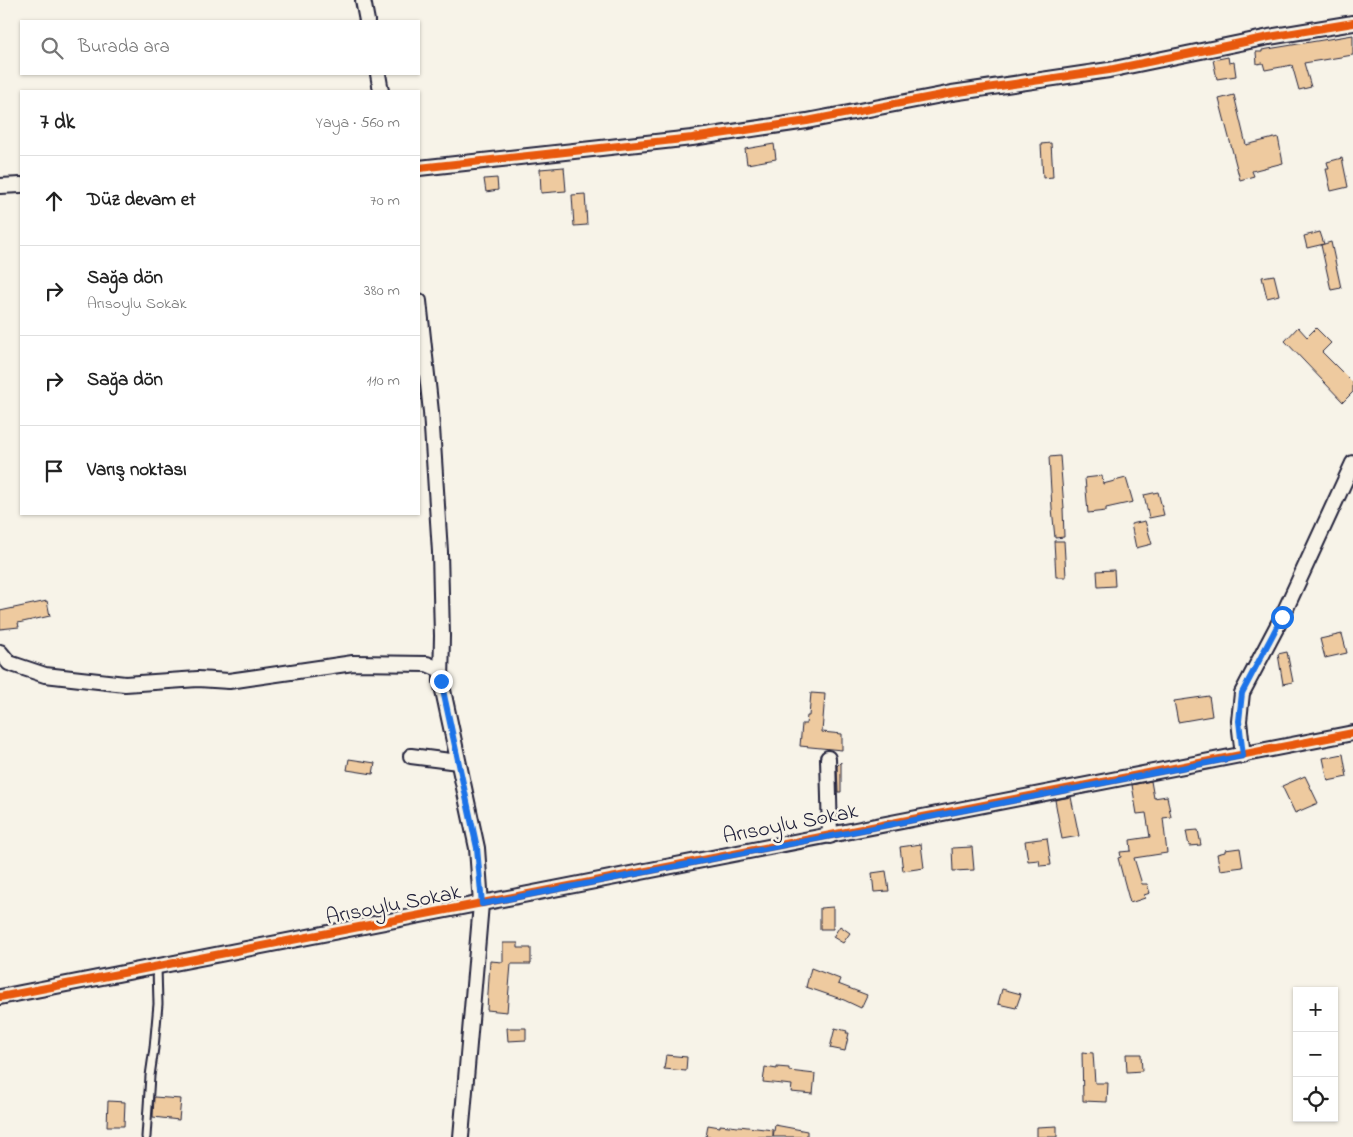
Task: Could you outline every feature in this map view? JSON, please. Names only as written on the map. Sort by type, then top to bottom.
[{"type":"street","points":[[362,0],[367,20]]},
{"type":"street","points":[[420,168],[692,138],[807,121],[952,93],[1109,70],[1269,37],[1353,23]]},
{"type":"street","points":[[378,75],[381,90]]},
{"type":"street","points":[[0,186],[20,186]]},
{"type":"street","points":[[420,310],[431,412],[440,543],[441,681],[477,848],[482,904],[461,1137]]},
{"type":"street","points":[[1243,756],[1239,721],[1242,693],[1282,617],[1353,463]]},
{"type":"street","points":[[0,652],[9,663],[46,675],[125,684],[198,679],[229,681],[354,663],[426,664],[441,670]]},
{"type":"street","name":"Arısoylu Sokak","points":[[0,997],[1353,734]]},
{"type":"street","points":[[411,756],[458,762]]},
{"type":"street","points":[[828,758],[830,836]]},
{"type":"lane","points":[[146,1137],[158,1004],[157,967]]},
{"type":"building","points":[[1353,35],[1353,55],[1304,63],[1311,87],[1299,90],[1292,65],[1265,70],[1263,63],[1257,64],[1256,52],[1262,52],[1262,50]]},
{"type":"building","points":[[1228,57],[1229,63],[1234,62],[1236,76],[1217,79],[1213,60]]},
{"type":"building","points":[[1234,95],[1246,145],[1278,137],[1283,163],[1252,171],[1254,176],[1240,180],[1219,99]]},
{"type":"building","points":[[1051,143],[1053,177],[1043,178],[1041,144]]},
{"type":"building","points":[[774,144],[776,159],[747,164],[745,149]]},
{"type":"building","points":[[1342,158],[1348,187],[1331,191],[1326,169],[1329,169],[1327,162]]},
{"type":"building","points":[[564,167],[566,191],[541,193],[540,169]]},
{"type":"building","points":[[497,178],[498,190],[486,192],[484,179]]},
{"type":"building","points":[[585,194],[587,225],[574,226],[572,195]]},
{"type":"building","points":[[1320,232],[1324,244],[1307,248],[1304,236]]},
{"type":"building","points":[[1331,242],[1341,288],[1331,290],[1321,245]]},
{"type":"building","points":[[1274,275],[1279,295],[1267,298],[1262,277]]},
{"type":"building","points":[[1298,327],[1307,337],[1316,328],[1331,343],[1322,352],[1353,383],[1353,392],[1343,402],[1285,341]]},
{"type":"building","points":[[1060,456],[1064,537],[1055,538],[1049,457]]},
{"type":"building","points":[[1102,476],[1103,484],[1126,478],[1133,502],[1106,508],[1106,511],[1088,513],[1085,478]]},
{"type":"building","points":[[1158,492],[1164,515],[1149,518],[1144,495]]},
{"type":"building","points":[[1145,521],[1152,544],[1136,548],[1131,524]]},
{"type":"building","points":[[1054,541],[1064,541],[1066,577],[1056,577]]},
{"type":"building","points":[[1114,570],[1115,586],[1098,587],[1097,571]]},
{"type":"building","points":[[47,601],[50,616],[18,623],[19,627],[0,629],[0,611]]},
{"type":"building","points":[[1342,634],[1347,653],[1325,658],[1320,639]]},
{"type":"building","points":[[1287,652],[1293,682],[1283,684],[1278,654]]},
{"type":"building","points":[[811,693],[825,694],[822,732],[842,734],[842,750],[800,746],[802,724],[806,724],[807,716],[809,716]]},
{"type":"building","points":[[1209,696],[1212,716],[1178,722],[1174,701]]},
{"type":"building","points":[[1343,754],[1347,777],[1328,781],[1323,758]]},
{"type":"building","points":[[349,759],[375,763],[373,774],[347,770]]},
{"type":"building","points":[[841,762],[841,792],[838,792],[837,766]]},
{"type":"building","points":[[1305,776],[1318,803],[1295,813],[1282,786]]},
{"type":"building","points":[[1151,781],[1154,798],[1167,796],[1171,817],[1163,818],[1167,853],[1134,858],[1142,884],[1147,884],[1150,893],[1144,895],[1145,898],[1130,903],[1118,858],[1121,857],[1120,852],[1131,851],[1130,840],[1150,837],[1146,813],[1137,814],[1132,785]]},
{"type":"building","points":[[1071,797],[1079,836],[1062,839],[1055,800]]},
{"type":"building","points":[[1198,830],[1201,845],[1189,846],[1186,831]]},
{"type":"building","points":[[1047,838],[1051,865],[1040,866],[1039,860],[1028,861],[1025,841]]},
{"type":"building","points":[[921,844],[924,868],[903,871],[900,847]]},
{"type":"building","points":[[972,847],[974,870],[953,871],[952,848]]},
{"type":"building","points":[[1240,848],[1243,867],[1220,870],[1217,854],[1225,852],[1225,850]]},
{"type":"building","points":[[886,871],[889,891],[874,892],[872,873]]},
{"type":"building","points":[[833,907],[833,929],[820,929],[820,908]]},
{"type":"building","points":[[840,926],[850,933],[843,943],[833,937]]},
{"type":"building","points":[[503,943],[518,943],[518,948],[531,948],[531,964],[511,964],[507,1012],[487,1010],[490,961],[503,962]]},
{"type":"building","points":[[811,968],[840,979],[838,984],[867,995],[861,1008],[806,987]]},
{"type":"building","points":[[1002,989],[1021,994],[1016,1008],[998,1004]]},
{"type":"building","points":[[507,1028],[526,1028],[526,1040],[508,1041]]},
{"type":"building","points":[[835,1028],[849,1033],[845,1051],[830,1048]]},
{"type":"building","points":[[1082,1052],[1093,1053],[1095,1083],[1108,1083],[1107,1102],[1083,1101]]},
{"type":"building","points":[[1126,1054],[1141,1054],[1142,1071],[1127,1072]]},
{"type":"building","points":[[666,1055],[687,1057],[686,1071],[664,1069]]},
{"type":"building","points":[[765,1067],[789,1068],[789,1071],[815,1074],[813,1094],[791,1092],[792,1085],[763,1082]]},
{"type":"building","points":[[154,1097],[181,1099],[179,1120],[153,1117]]},
{"type":"building","points":[[108,1101],[125,1102],[124,1126],[107,1126]]},
{"type":"building","points":[[708,1125],[773,1130],[773,1137],[706,1137]]},
{"type":"building","points":[[775,1125],[807,1131],[807,1137],[773,1137]]},
{"type":"building","points":[[1057,1126],[1057,1137],[1037,1137],[1037,1127]]},
{"type":"cycle path","points":[[420,168],[692,138],[807,121],[952,93],[1109,70],[1269,37],[1353,23]]},
{"type":"cycle path","points":[[0,997],[1353,733]]},
{"type":"route","points":[[441,681],[477,848],[482,904],[1243,756],[1239,721],[1242,693],[1282,617]]}]
